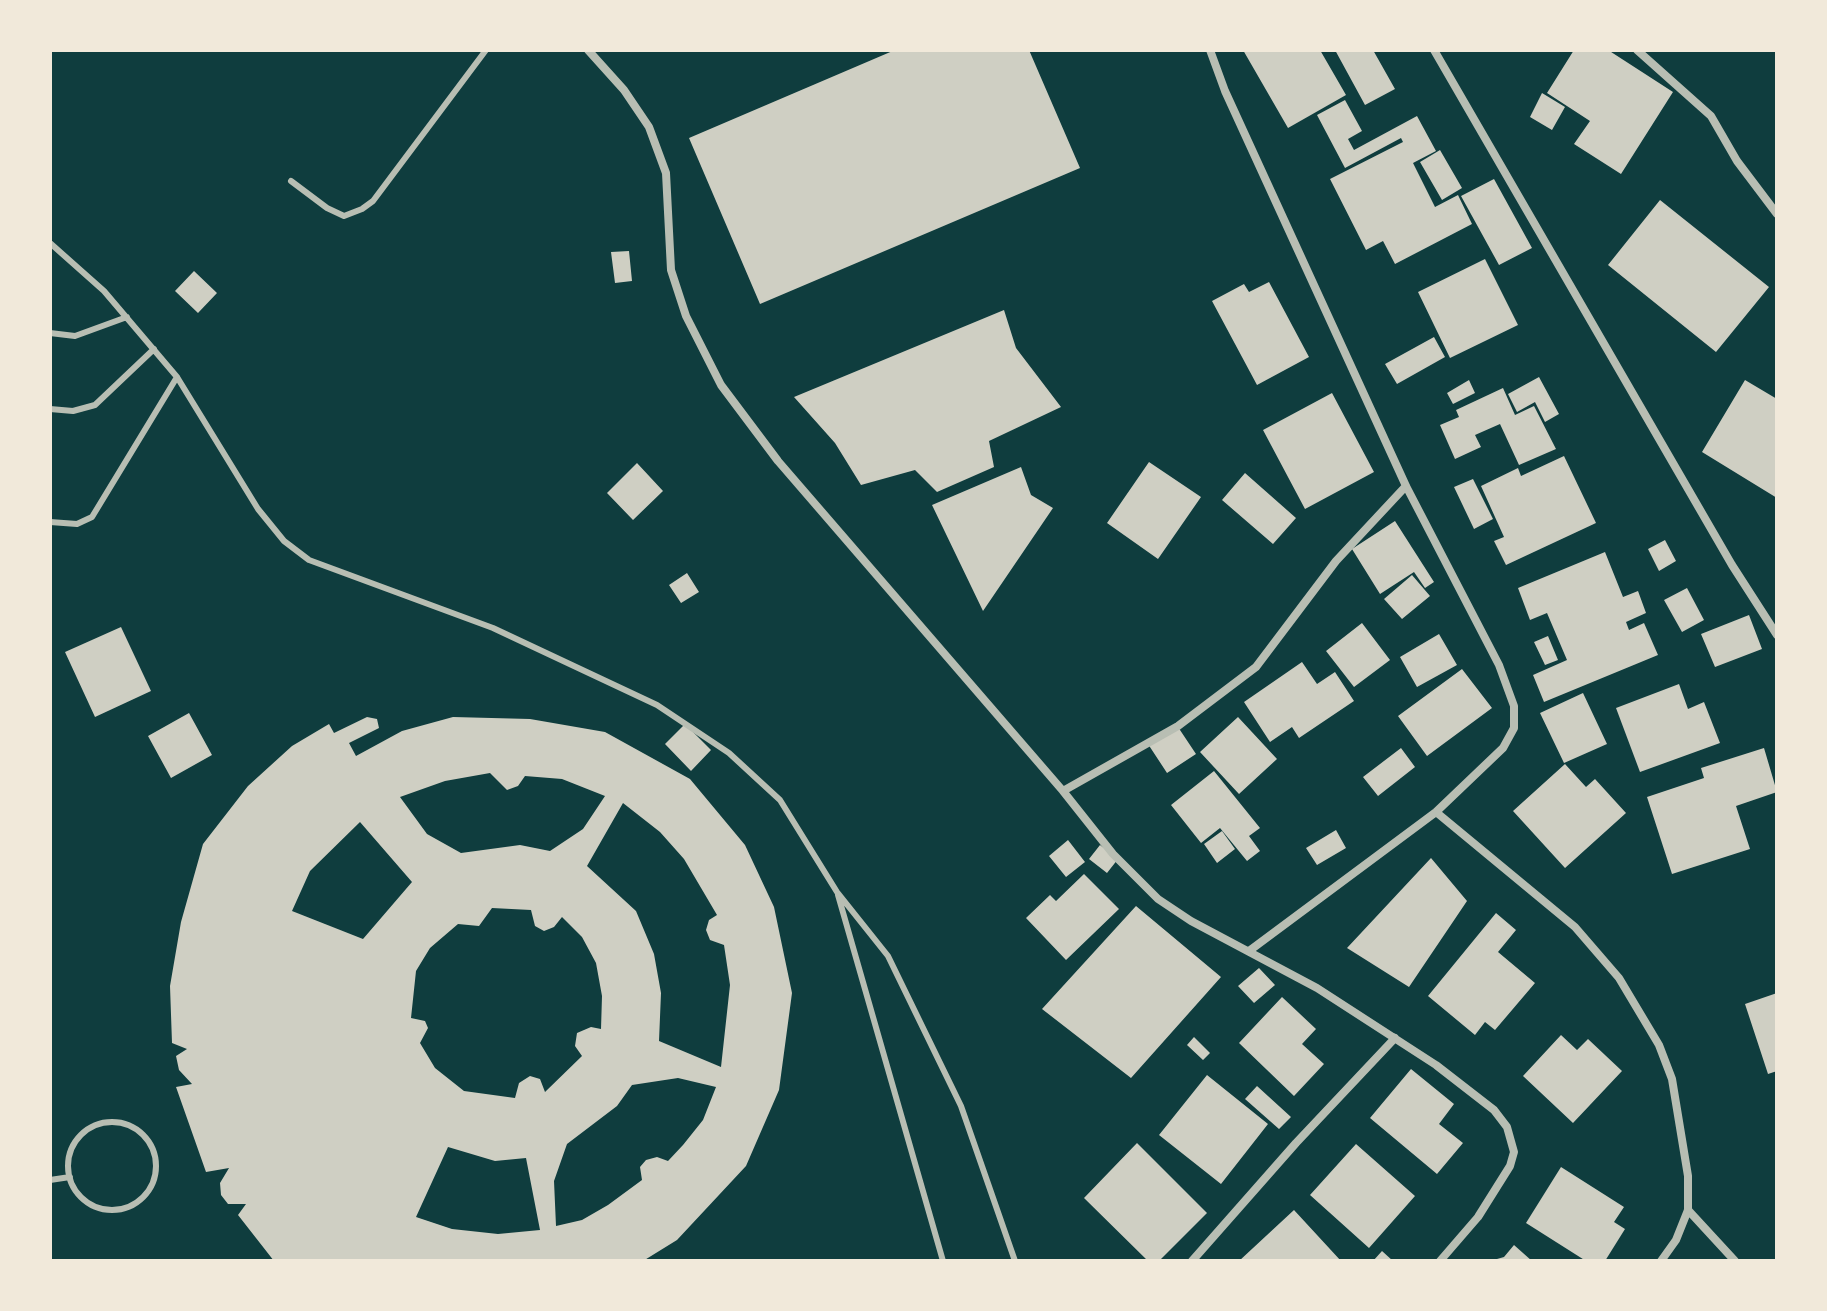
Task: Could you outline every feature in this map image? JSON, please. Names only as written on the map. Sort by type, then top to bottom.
[{"type":"street","points":[[588,50],[624,90],[649,127],[666,173],[671,270],[686,316],[721,385],[778,461],[1063,791],[1113,854],[1158,899],[1191,921],[1317,988],[1395,1038],[1494,1110],[1512,1141],[1514,1152],[1504,1179],[1478,1217],[1440,1261]]},
{"type":"street","points":[[1210,50],[1225,91],[1406,486],[1499,665],[1514,706],[1514,728],[1503,748],[1436,812],[1249,951]]},
{"type":"street","points":[[1434,50],[1724,552],[1777,635]]},
{"type":"street","points":[[1637,50],[1711,116],[1737,161],[1777,214]]},
{"type":"street","points":[[1063,791],[1178,726],[1256,667],[1336,561],[1406,486]]},
{"type":"street","points":[[1436,812],[1575,927],[1619,978],[1642,1013],[1672,1079],[1686,1149],[1688,1210],[1676,1240],[1661,1261]]},
{"type":"street","points":[[1192,1261],[1296,1143],[1395,1038]]},
{"type":"street","points":[[1688,1210],[1735,1261]]},
{"type":"lane","points":[[291,181],[327,208],[344,216],[362,209],[373,201],[486,50]]},
{"type":"lane","points":[[50,243],[127,317],[177,377],[258,509],[284,541],[309,560],[493,628],[657,705],[729,753],[780,800],[837,892],[888,956],[961,1106],[1015,1261]]},
{"type":"lane","points":[[50,333],[75,336],[127,317]]},
{"type":"lane","points":[[50,409],[73,411],[95,405],[154,349]]},
{"type":"lane","points":[[50,522],[77,524],[92,517],[177,377]]},
{"type":"lane","points":[[837,892],[943,1261]]},
{"type":"lane","points":[[103,1122],[133,1127],[152,1148],[155,1178],[148,1192],[123,1209],[93,1205],[80,1196],[70,1177],[72,1147],[89,1128],[103,1122]]},
{"type":"lane","points":[[50,1180],[70,1177]]},
{"type":"building","points":[[895,50],[1029,50],[1080,168],[760,304],[689,138]]},
{"type":"building","points":[[1243,50],[1320,50],[1346,95],[1288,128]]},
{"type":"building","points":[[1335,50],[1373,50],[1395,89],[1365,105]]},
{"type":"building","points":[[1574,50],[1608,50],[1673,92],[1621,174],[1574,144],[1590,121],[1547,93]]},
{"type":"building","points":[[1542,93],[1565,107],[1552,130],[1530,117]]},
{"type":"building","points":[[1345,100],[1362,131],[1348,139],[1354,150],[1417,116],[1436,151],[1413,163],[1435,207],[1458,195],[1472,224],[1395,264],[1383,241],[1366,250],[1330,179],[1403,142],[1401,138],[1345,168],[1317,115]]},
{"type":"building","points":[[1440,150],[1462,188],[1442,200],[1420,162]]},
{"type":"building","points":[[1494,179],[1532,248],[1499,265],[1461,196]]},
{"type":"building","points":[[1660,200],[1769,287],[1716,352],[1608,265]]},
{"type":"building","points":[[629,251],[632,281],[615,283],[611,252]]},
{"type":"building","points":[[1485,259],[1518,325],[1450,358],[1418,292]]},
{"type":"building","points":[[194,271],[217,293],[198,313],[175,291]]},
{"type":"building","points":[[1269,282],[1309,357],[1257,385],[1212,301],[1244,284],[1249,292]]},
{"type":"building","points":[[1004,310],[1016,348],[1061,407],[989,441],[994,467],[937,492],[915,470],[861,485],[835,443],[794,397]]},
{"type":"building","points":[[1434,337],[1445,357],[1397,384],[1385,364]]},
{"type":"building","points":[[1539,377],[1559,414],[1545,422],[1535,402],[1517,412],[1508,394]]},
{"type":"building","points":[[1469,380],[1475,393],[1453,404],[1447,393]]},
{"type":"building","points":[[1745,380],[1777,399],[1777,498],[1702,452]]},
{"type":"building","points":[[1503,388],[1515,415],[1534,406],[1556,449],[1519,465],[1500,424],[1475,435],[1481,447],[1455,459],[1440,425],[1459,417],[1456,410]]},
{"type":"building","points":[[1332,393],[1374,472],[1305,509],[1263,430]]},
{"type":"building","points":[[1564,456],[1596,523],[1506,565],[1494,541],[1504,537],[1481,486],[1518,468],[1521,476]]},
{"type":"building","points":[[1149,462],[1201,497],[1158,559],[1107,523]]},
{"type":"building","points":[[637,463],[663,491],[633,520],[607,493]]},
{"type":"building","points":[[1021,467],[1031,495],[1053,508],[983,611],[932,505]]},
{"type":"building","points":[[1245,473],[1296,518],[1273,544],[1222,500]]},
{"type":"building","points":[[1473,479],[1493,519],[1474,529],[1454,487]]},
{"type":"building","points":[[1395,521],[1434,582],[1425,588],[1414,572],[1380,594],[1352,549]]},
{"type":"building","points":[[1665,540],[1676,561],[1659,571],[1648,549]]},
{"type":"building","points":[[1605,552],[1623,597],[1638,591],[1646,613],[1626,622],[1629,630],[1644,623],[1658,655],[1544,702],[1533,675],[1567,660],[1547,613],[1530,620],[1518,588]]},
{"type":"building","points":[[687,573],[699,592],[681,603],[669,585]]},
{"type":"building","points":[[1412,575],[1430,596],[1402,619],[1384,599]]},
{"type":"building","points":[[1687,588],[1704,620],[1682,632],[1664,600]]},
{"type":"building","points":[[1749,615],[1762,649],[1715,667],[1701,634]]},
{"type":"building","points":[[1362,623],[1390,660],[1354,687],[1326,651]]},
{"type":"building","points":[[121,627],[151,691],[95,717],[65,652]]},
{"type":"building","points":[[1439,634],[1457,665],[1417,687],[1400,657]]},
{"type":"building","points":[[1548,636],[1558,660],[1545,665],[1534,642]]},
{"type":"building","points":[[1302,662],[1317,684],[1335,672],[1354,701],[1299,738],[1292,727],[1270,742],[1244,702]]},
{"type":"building","points":[[1462,669],[1492,708],[1427,756],[1398,716]]},
{"type":"building","points":[[1679,684],[1688,709],[1704,702],[1720,743],[1640,772],[1616,708]]},
{"type":"building","points":[[1583,693],[1607,744],[1564,763],[1540,713]]},
{"type":"building","points":[[189,713],[212,755],[171,778],[148,736]]},
{"type":"building","points":[[367,717],[377,719],[379,728],[349,743],[356,756],[402,731],[453,717],[530,719],[605,732],[690,779],[745,845],[774,907],[792,993],[779,1090],[746,1166],[677,1240],[643,1261],[274,1261],[238,1215],[246,1204],[228,1204],[221,1195],[220,1183],[229,1168],[206,1172],[176,1087],[192,1084],[179,1070],[176,1056],[187,1049],[172,1043],[170,986],[181,922],[203,844],[248,786],[292,746],[329,724],[334,733]],"holes":[[[490,773],[507,790],[518,786],[525,776],[562,779],[605,796],[583,829],[550,851],[520,845],[461,853],[427,834],[400,797],[445,781]],[[623,803],[660,832],[684,859],[717,915],[709,920],[706,930],[710,940],[724,945],[730,985],[721,1067],[659,1041],[661,993],[654,954],[636,911],[587,866]],[[360,822],[412,882],[363,939],[292,911],[310,871]],[[492,908],[531,910],[535,926],[544,931],[554,927],[562,917],[582,937],[596,963],[602,996],[601,1029],[591,1027],[577,1033],[575,1046],[582,1056],[545,1092],[540,1079],[530,1076],[519,1083],[515,1098],[464,1091],[435,1068],[420,1043],[428,1028],[425,1021],[411,1018],[416,971],[430,948],[458,924],[479,926]],[[678,1078],[716,1087],[703,1120],[668,1161],[657,1157],[646,1160],[640,1167],[642,1180],[608,1205],[582,1220],[556,1226],[554,1181],[567,1144],[617,1106],[632,1085]],[[448,1147],[495,1161],[526,1158],[540,1230],[498,1234],[452,1229],[416,1217]]]},
{"type":"building","points":[[1238,717],[1277,759],[1239,794],[1200,752]]},
{"type":"building","points":[[685,724],[711,750],[691,771],[665,744]]},
{"type":"building","points":[[1176,724],[1196,754],[1167,773],[1148,744]]},
{"type":"building","points":[[1401,748],[1415,767],[1378,796],[1363,777]]},
{"type":"building","points":[[1764,748],[1777,792],[1736,806],[1750,849],[1672,874],[1647,797],[1704,778],[1701,768]]},
{"type":"building","points":[[1565,764],[1586,787],[1595,779],[1626,813],[1565,868],[1513,811]]},
{"type":"building","points":[[1214,771],[1260,828],[1249,836],[1260,851],[1247,861],[1220,828],[1201,843],[1171,805]]},
{"type":"building","points":[[1336,830],[1346,848],[1317,865],[1306,848]]},
{"type":"building","points":[[1222,831],[1235,849],[1217,863],[1204,844]]},
{"type":"building","points":[[1068,840],[1085,862],[1066,877],[1049,856]]},
{"type":"building","points":[[1100,845],[1118,859],[1107,873],[1089,859]]},
{"type":"building","points":[[1431,858],[1467,901],[1409,987],[1347,948]]},
{"type":"building","points":[[1084,874],[1119,909],[1066,960],[1026,918],[1050,895],[1056,901]]},
{"type":"building","points":[[1136,906],[1221,977],[1131,1078],[1042,1009]]},
{"type":"building","points":[[1496,913],[1516,930],[1498,952],[1535,983],[1495,1030],[1485,1022],[1475,1035],[1428,996]]},
{"type":"building","points":[[1259,968],[1275,985],[1254,1003],[1238,986]]},
{"type":"building","points":[[1777,993],[1777,1071],[1768,1074],[1745,1004]]},
{"type":"building","points":[[1282,997],[1316,1029],[1302,1044],[1324,1064],[1294,1096],[1239,1043]]},
{"type":"building","points":[[1561,1035],[1577,1050],[1588,1039],[1622,1071],[1573,1123],[1523,1076]]},
{"type":"building","points":[[1194,1037],[1210,1053],[1203,1060],[1187,1045]]},
{"type":"building","points":[[1411,1069],[1454,1104],[1439,1124],[1463,1143],[1437,1174],[1370,1118]]},
{"type":"building","points":[[1207,1075],[1268,1124],[1221,1184],[1159,1135]]},
{"type":"building","points":[[1257,1086],[1291,1117],[1279,1129],[1245,1099]]},
{"type":"building","points":[[1137,1143],[1207,1213],[1159,1261],[1148,1261],[1084,1198]]},
{"type":"building","points":[[1356,1144],[1415,1196],[1369,1248],[1310,1195]]},
{"type":"building","points":[[1561,1167],[1624,1207],[1614,1222],[1625,1229],[1605,1261],[1586,1261],[1526,1223]]},
{"type":"building","points":[[1294,1210],[1341,1261],[1239,1261]]},
{"type":"building","points":[[1514,1245],[1532,1261],[1490,1261],[1504,1257]]},
{"type":"building","points":[[1382,1251],[1393,1261],[1373,1261]]}]
